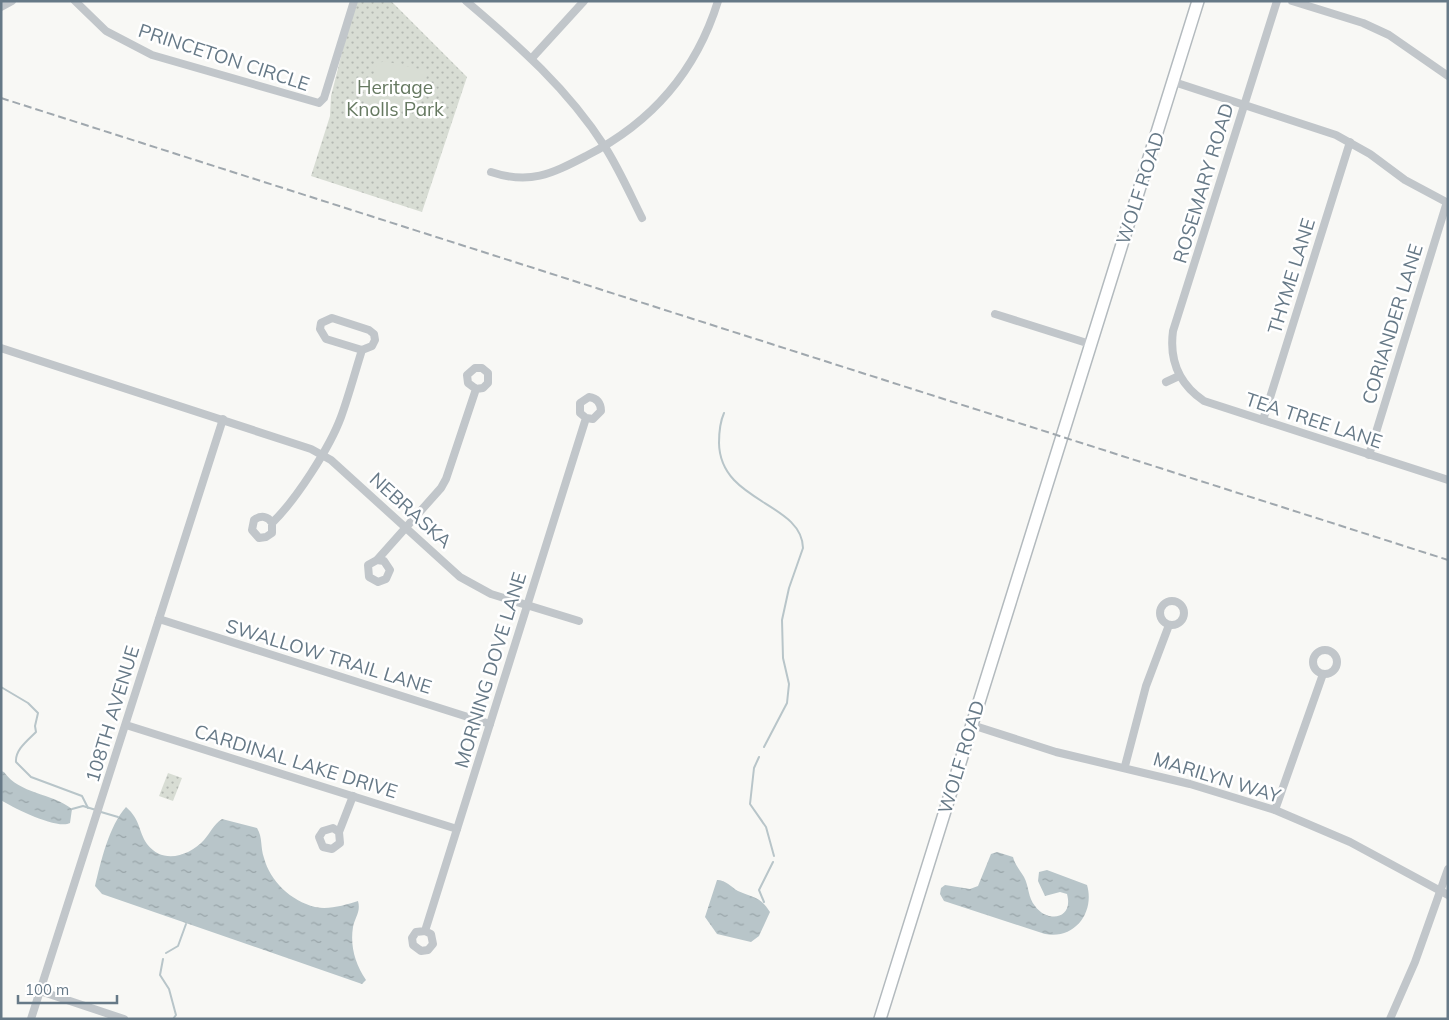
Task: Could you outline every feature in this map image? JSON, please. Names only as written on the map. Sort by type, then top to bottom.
[{"type":"main road","name":"WOLF ROAD","points":[[880,1019],[1043,496],[1044,480],[1073,386],[1080,374],[1090,344],[1198,1]]},
{"type":"street","points":[[1,7],[12,1]]},
{"type":"street","name":"PRINCETON CIRCLE","points":[[75,1],[106,31],[146,52],[319,103],[324,98],[354,1]]},
{"type":"street","points":[[466,1],[532,58],[563,92],[604,147],[642,218]]},
{"type":"street","points":[[532,58],[584,1]]},
{"type":"street","points":[[492,172],[508,177],[528,178],[552,174],[604,147],[648,116],[676,86],[691,64],[704,40],[718,1]]},
{"type":"street","name":"ROSEMARY ROAD","points":[[1179,376],[1172,351],[1173,332],[1277,1]]},
{"type":"street","points":[[1292,1],[1363,23],[1389,35],[1448,76]]},
{"type":"street","points":[[1174,82],[1322,129],[1350,142],[1405,180],[1447,202]]},
{"type":"street","name":"THYME LANE","points":[[1262,420],[1350,142]]},
{"type":"street","name":"CORIANDER LANE","points":[[1369,455],[1447,202]]},
{"type":"street","points":[[995,314],[1090,344]]},
{"type":"street","points":[[332,318],[369,330],[374,334],[375,340],[372,346],[362,350],[326,339],[320,329],[321,322],[332,318]]},
{"type":"street","name":"NEBRASKA","points":[[1,348],[223,419],[321,454],[406,527],[460,577],[479,589],[579,621]]},
{"type":"street","points":[[272,523],[281,514],[321,454],[342,416],[362,350]]},
{"type":"street","points":[[1166,382],[1179,376]]},
{"type":"street","name":"TEA TREE LANE","points":[[1179,376],[1188,389],[1204,401],[1448,480]]},
{"type":"street","points":[[377,560],[434,497],[446,479],[476,389]]},
{"type":"street","name":"MORNING DOVE LANE","points":[[425,930],[586,418]]},
{"type":"street","name":"108TH AVENUE","points":[[32,1019],[223,419]]},
{"type":"street","name":"SWALLOW TRAIL LANE","points":[[159,619],[490,724]]},
{"type":"street","points":[[1125,766],[1146,686],[1169,625]]},
{"type":"street","points":[[1275,810],[1323,674]]},
{"type":"street","name":"CARDINAL LAKE DRIVE","points":[[126,725],[457,829]]},
{"type":"street","name":"MARILYN WAY","points":[[972,725],[1056,752],[1125,766],[1275,810],[1350,842],[1445,893]]},
{"type":"street","points":[[339,832],[353,796]]},
{"type":"street","points":[[1390,1019],[1445,893],[1448,869]]},
{"type":"street","points":[[40,991],[111,1017],[124,1019]]},
{"type":"green space","name":"Heritage Knolls Park","points":[[355,1],[392,2],[467,77],[422,212],[311,176],[330,116],[331,96]]},
{"type":"green space","points":[[384,61],[428,71],[419,96],[414,104],[407,109],[398,112],[388,112],[362,108],[377,64]]},
{"type":"green space","points":[[168,773],[182,778],[173,801],[159,796]]},
{"type":"water","points":[[1,771],[18,785],[72,809],[70,823],[46,821],[25,813],[1,800]]},
{"type":"water","points":[[126,807],[134,816],[144,839],[153,851],[168,856],[184,854],[198,846],[222,819],[257,828],[263,854],[271,875],[290,895],[306,904],[320,908],[337,907],[358,901],[358,911],[352,934],[353,948],[356,961],[366,980],[362,984],[102,894],[95,886],[106,844],[115,824]]},
{"type":"water","points":[[997,852],[1013,857],[1026,881],[1033,903],[1046,915],[1052,917],[1063,914],[1067,909],[1067,894],[1060,892],[1045,896],[1038,881],[1039,872],[1047,870],[1087,885],[1088,905],[1080,922],[1065,933],[1056,935],[1045,934],[944,901],[940,894],[941,888],[945,885],[970,889],[978,886],[991,854]]},
{"type":"water","points":[[717,880],[723,881],[738,891],[756,898],[770,912],[759,936],[751,942],[717,934],[705,917]]},
{"type":"waterway","points":[[724,413],[719,439],[723,463],[732,478],[790,521],[799,533],[803,548],[789,588],[782,620],[783,658],[789,684],[787,703],[764,747]]},
{"type":"waterway","points":[[1,687],[28,703],[38,713],[35,726],[36,732],[25,742],[17,754],[16,762],[31,777],[82,796],[88,808]]},
{"type":"waterway","points":[[759,757],[754,768],[750,804],[766,827],[774,856]]},
{"type":"waterway","points":[[72,809],[83,806],[96,810]]},
{"type":"waterway","points":[[101,812],[118,817]]},
{"type":"waterway","points":[[764,902],[759,890],[773,862]]},
{"type":"waterway","points":[[166,953],[178,946],[186,924]]},
{"type":"waterway","points":[[163,959],[160,975],[169,989],[176,1015],[173,1019]]},
{"type":"railway","points":[[1,98],[1448,560]]}]
